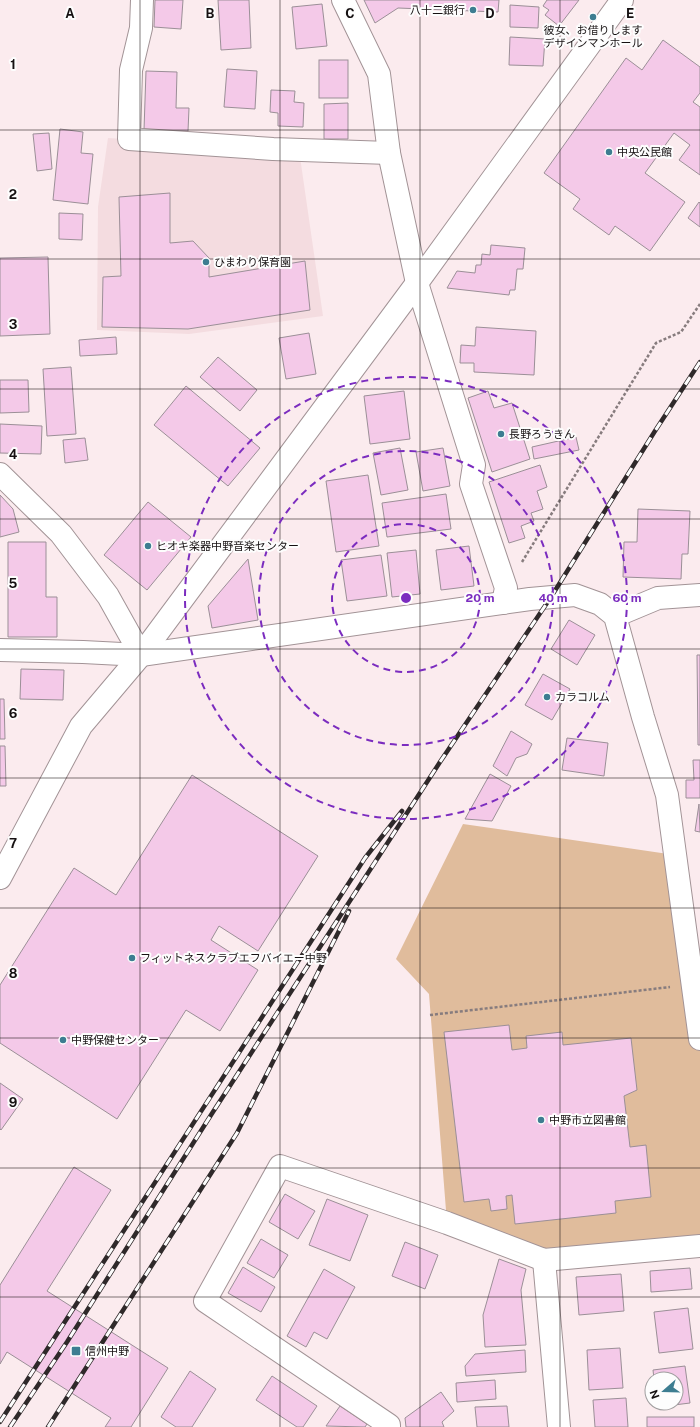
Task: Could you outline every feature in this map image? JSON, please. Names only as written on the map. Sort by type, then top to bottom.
[{"type":"street","points":[[142,0],[141,28],[131,70],[129,139],[273,149],[389,153]]},
{"type":"street","points":[[343,0],[379,74],[389,153],[417,283],[474,465],[471,484],[505,595]]},
{"type":"street","points":[[0,878],[81,726],[140,655],[417,283],[622,0]]},
{"type":"street","points":[[0,474],[61,534],[108,596],[140,655]]},
{"type":"street","points":[[0,650],[140,655],[505,595],[575,595],[600,604],[615,616],[643,717],[667,795],[700,1039]]},
{"type":"street","points":[[615,616],[658,598],[700,595]]},
{"type":"street","points":[[389,1427],[205,1301],[280,1166],[447,1223],[544,1260],[700,1246]]},
{"type":"street","points":[[544,1260],[559,1427]]},
{"type":"path","points":[[505,595],[656,343],[681,332],[700,304]]},
{"type":"path","points":[[430,1014],[693,984]]},
{"type":"shaded area","name":"ひまわり保育園","points":[[108,138],[299,150],[323,316],[189,334],[97,330],[98,207]]},
{"type":"shaded area","points":[[463,824],[675,855],[700,1039],[700,1246],[544,1260],[447,1223],[429,994],[396,959]]},
{"type":"building","points":[[155,0],[183,0],[181,29],[154,27]]},
{"type":"building","points":[[218,0],[249,0],[251,48],[221,50]]},
{"type":"building","name":"八十二銀行","points":[[364,0],[499,0],[498,12],[398,8],[375,23]]},
{"type":"building","points":[[547,0],[579,0],[559,26],[545,15],[549,10],[543,6]]},
{"type":"building","points":[[322,4],[327,46],[296,49],[292,7]]},
{"type":"building","points":[[510,5],[539,7],[538,28],[510,27]]},
{"type":"building","points":[[510,37],[545,39],[543,66],[509,65]]},
{"type":"building","name":"中央公民館","points":[[663,40],[700,67],[700,93],[693,102],[700,107],[700,175],[679,160],[690,145],[674,133],[645,173],[685,202],[650,251],[615,226],[609,235],[573,209],[580,199],[544,173],[626,58],[642,70]]},
{"type":"building","points":[[319,60],[348,60],[348,98],[319,98]]},
{"type":"building","points":[[227,69],[257,71],[255,109],[224,107]]},
{"type":"building","points":[[146,71],[177,72],[176,108],[189,108],[188,131],[144,130]]},
{"type":"building","points":[[271,90],[295,91],[294,102],[304,103],[303,127],[278,126],[278,113],[270,112]]},
{"type":"building","points":[[348,103],[348,139],[324,139],[324,104]]},
{"type":"building","points":[[60,129],[83,132],[81,153],[93,154],[88,204],[53,200]]},
{"type":"building","points":[[49,133],[52,169],[37,171],[33,134]]},
{"type":"building","points":[[170,193],[170,243],[193,241],[209,258],[209,277],[305,261],[310,310],[188,329],[102,327],[103,277],[121,276],[119,197]]},
{"type":"building","points":[[699,202],[700,203],[700,227],[688,218]]},
{"type":"building","points":[[59,213],[83,214],[82,240],[59,239]]},
{"type":"building","points":[[491,245],[525,248],[523,269],[517,269],[515,290],[510,290],[509,295],[447,288],[457,271],[475,273],[476,265],[481,265],[482,254],[490,255]]},
{"type":"building","points":[[48,257],[50,334],[0,336],[0,258]]},
{"type":"building","points":[[476,327],[536,331],[534,375],[474,372],[474,363],[460,363],[461,345],[475,346]]},
{"type":"building","points":[[309,333],[316,374],[286,379],[279,338]]},
{"type":"building","points":[[116,337],[117,354],[80,356],[79,340]]},
{"type":"building","points":[[218,357],[257,390],[240,411],[200,377]]},
{"type":"building","points":[[71,367],[76,434],[47,436],[43,369]]},
{"type":"building","points":[[0,380],[28,380],[29,412],[0,413]]},
{"type":"building","points":[[186,386],[260,448],[228,486],[154,425]]},
{"type":"building","points":[[404,391],[410,439],[370,444],[364,396]]},
{"type":"building","name":"長野ろうきん","points":[[488,391],[494,408],[512,403],[530,459],[492,472],[468,398]]},
{"type":"building","points":[[0,424],[42,426],[41,454],[0,453]]},
{"type":"building","points":[[576,437],[579,450],[534,459],[532,447]]},
{"type":"building","points":[[85,438],[88,460],[65,463],[63,440]]},
{"type":"building","points":[[400,448],[408,490],[381,495],[373,453]]},
{"type":"building","points":[[443,448],[450,486],[423,491],[416,452]]},
{"type":"building","points":[[540,465],[547,487],[537,491],[543,509],[531,513],[534,521],[521,526],[525,538],[509,543],[489,482]]},
{"type":"building","points":[[368,475],[379,546],[336,552],[326,481]]},
{"type":"building","points":[[446,494],[451,529],[387,537],[382,503]]},
{"type":"building","points":[[0,495],[13,509],[19,532],[0,537]]},
{"type":"building","name":"ヒオキ楽器中野音楽センター","points":[[148,502],[191,537],[147,590],[104,555]]},
{"type":"building","points":[[638,509],[690,511],[688,554],[682,554],[681,579],[623,577],[624,542],[637,542]]},
{"type":"building","points":[[8,542],[46,542],[46,597],[57,597],[57,637],[8,637]]},
{"type":"building","points":[[469,546],[474,586],[441,590],[436,550]]},
{"type":"building","points":[[416,550],[420,594],[392,597],[387,553]]},
{"type":"building","points":[[381,555],[387,596],[347,601],[341,560]]},
{"type":"building","points":[[248,559],[258,620],[212,628],[208,606]]},
{"type":"building","points":[[569,620],[595,635],[577,665],[551,649]]},
{"type":"building","points":[[697,655],[700,655],[700,745],[698,745]]},
{"type":"building","points":[[21,669],[64,670],[63,700],[20,699]]},
{"type":"building","name":"カラコルム","points":[[543,674],[570,689],[552,720],[525,705]]},
{"type":"building","points":[[0,699],[4,699],[5,739],[0,739]]},
{"type":"building","points":[[511,731],[532,744],[527,754],[516,758],[507,776],[493,766]]},
{"type":"building","points":[[567,738],[608,743],[604,776],[562,770]]},
{"type":"building","points":[[0,746],[5,746],[6,786],[0,786]]},
{"type":"building","points":[[693,760],[700,760],[700,798],[686,798],[686,780],[694,780]]},
{"type":"building","points":[[490,774],[511,786],[492,821],[465,819]]},
{"type":"building","points":[[192,775],[318,856],[258,951],[219,926],[211,940],[258,970],[220,1031],[186,1010],[117,1119],[0,1043],[0,985],[74,868],[116,895]]},
{"type":"building","points":[[699,804],[700,832],[695,831]]},
{"type":"building","name":"中野市立図書館","points":[[509,1025],[512,1050],[527,1048],[526,1036],[562,1032],[563,1045],[631,1038],[637,1090],[624,1096],[630,1147],[646,1145],[651,1197],[615,1201],[616,1213],[515,1224],[512,1195],[506,1196],[507,1209],[491,1211],[489,1199],[464,1202],[444,1032]]},
{"type":"building","points":[[0,1083],[23,1099],[1,1130],[0,1129]]},
{"type":"building","points":[[74,1167],[111,1190],[47,1291],[168,1368],[131,1427],[105,1427],[111,1418],[7,1352],[0,1364],[0,1285]]},
{"type":"building","points":[[285,1194],[315,1211],[298,1239],[269,1222]]},
{"type":"building","points":[[327,1199],[368,1215],[350,1261],[309,1245]]},
{"type":"building","points":[[261,1239],[288,1255],[274,1278],[247,1263]]},
{"type":"building","points":[[405,1242],[438,1255],[425,1289],[392,1276]]},
{"type":"building","points":[[499,1259],[526,1269],[521,1290],[526,1345],[485,1347],[483,1315]]},
{"type":"building","points":[[243,1267],[275,1287],[261,1312],[228,1293]]},
{"type":"building","points":[[690,1268],[692,1289],[651,1292],[650,1271]]},
{"type":"building","points":[[324,1269],[355,1287],[327,1339],[314,1332],[306,1347],[287,1336]]},
{"type":"building","points":[[621,1274],[624,1311],[579,1315],[576,1277]]},
{"type":"building","points":[[688,1308],[693,1349],[659,1353],[654,1312]]},
{"type":"building","points":[[620,1348],[623,1388],[589,1390],[587,1350]]},
{"type":"building","points":[[525,1350],[526,1372],[466,1376],[465,1366],[475,1354]]},
{"type":"building","points":[[685,1366],[690,1403],[684,1404],[684,1371],[653,1370]]},
{"type":"building","points":[[190,1371],[216,1389],[192,1427],[176,1427],[161,1417]]},
{"type":"building","points":[[272,1376],[317,1406],[303,1427],[297,1427],[256,1400]]},
{"type":"building","points":[[495,1380],[496,1399],[457,1402],[456,1383]]},
{"type":"building","points":[[441,1392],[454,1411],[442,1422],[444,1427],[406,1427],[405,1418]]},
{"type":"building","points":[[626,1398],[628,1427],[595,1427],[593,1400]]},
{"type":"building","points":[[340,1406],[367,1424],[365,1427],[326,1426]]},
{"type":"building","points":[[507,1406],[509,1427],[477,1427],[475,1407]]},
{"type":"building","points":[[647,1417],[694,1417],[694,1427],[647,1427]]},
{"type":"railway","points":[[10,1427],[67,1342],[211,1115],[440,762],[551,597],[700,362]]},
{"type":"railway","points":[[0,1422],[365,858],[402,811]]},
{"type":"railway","points":[[48,1427],[237,1133],[349,911]]},
{"type":"place","name":"八十二銀行","points":[[473,10]]},
{"type":"place","name":"彼女、お借りします デザインマンホール","points":[[593,17]]},
{"type":"place","name":"中央公民館","points":[[609,152]]},
{"type":"place","name":"ひまわり保育園","points":[[206,262]]},
{"type":"place","name":"長野ろうきん","points":[[501,434]]},
{"type":"place","name":"ヒオキ楽器中野音楽センター","points":[[148,546]]},
{"type":"place","name":"カラコルム","points":[[547,697]]},
{"type":"place","name":"フィットネスクラブエフバイエー中野","points":[[132,958]]},
{"type":"place","name":"中野保健センター","points":[[63,1040]]},
{"type":"place","name":"中野市立図書館","points":[[541,1120]]},
{"type":"place","name":"信州中野","points":[[76,1351]]}]
